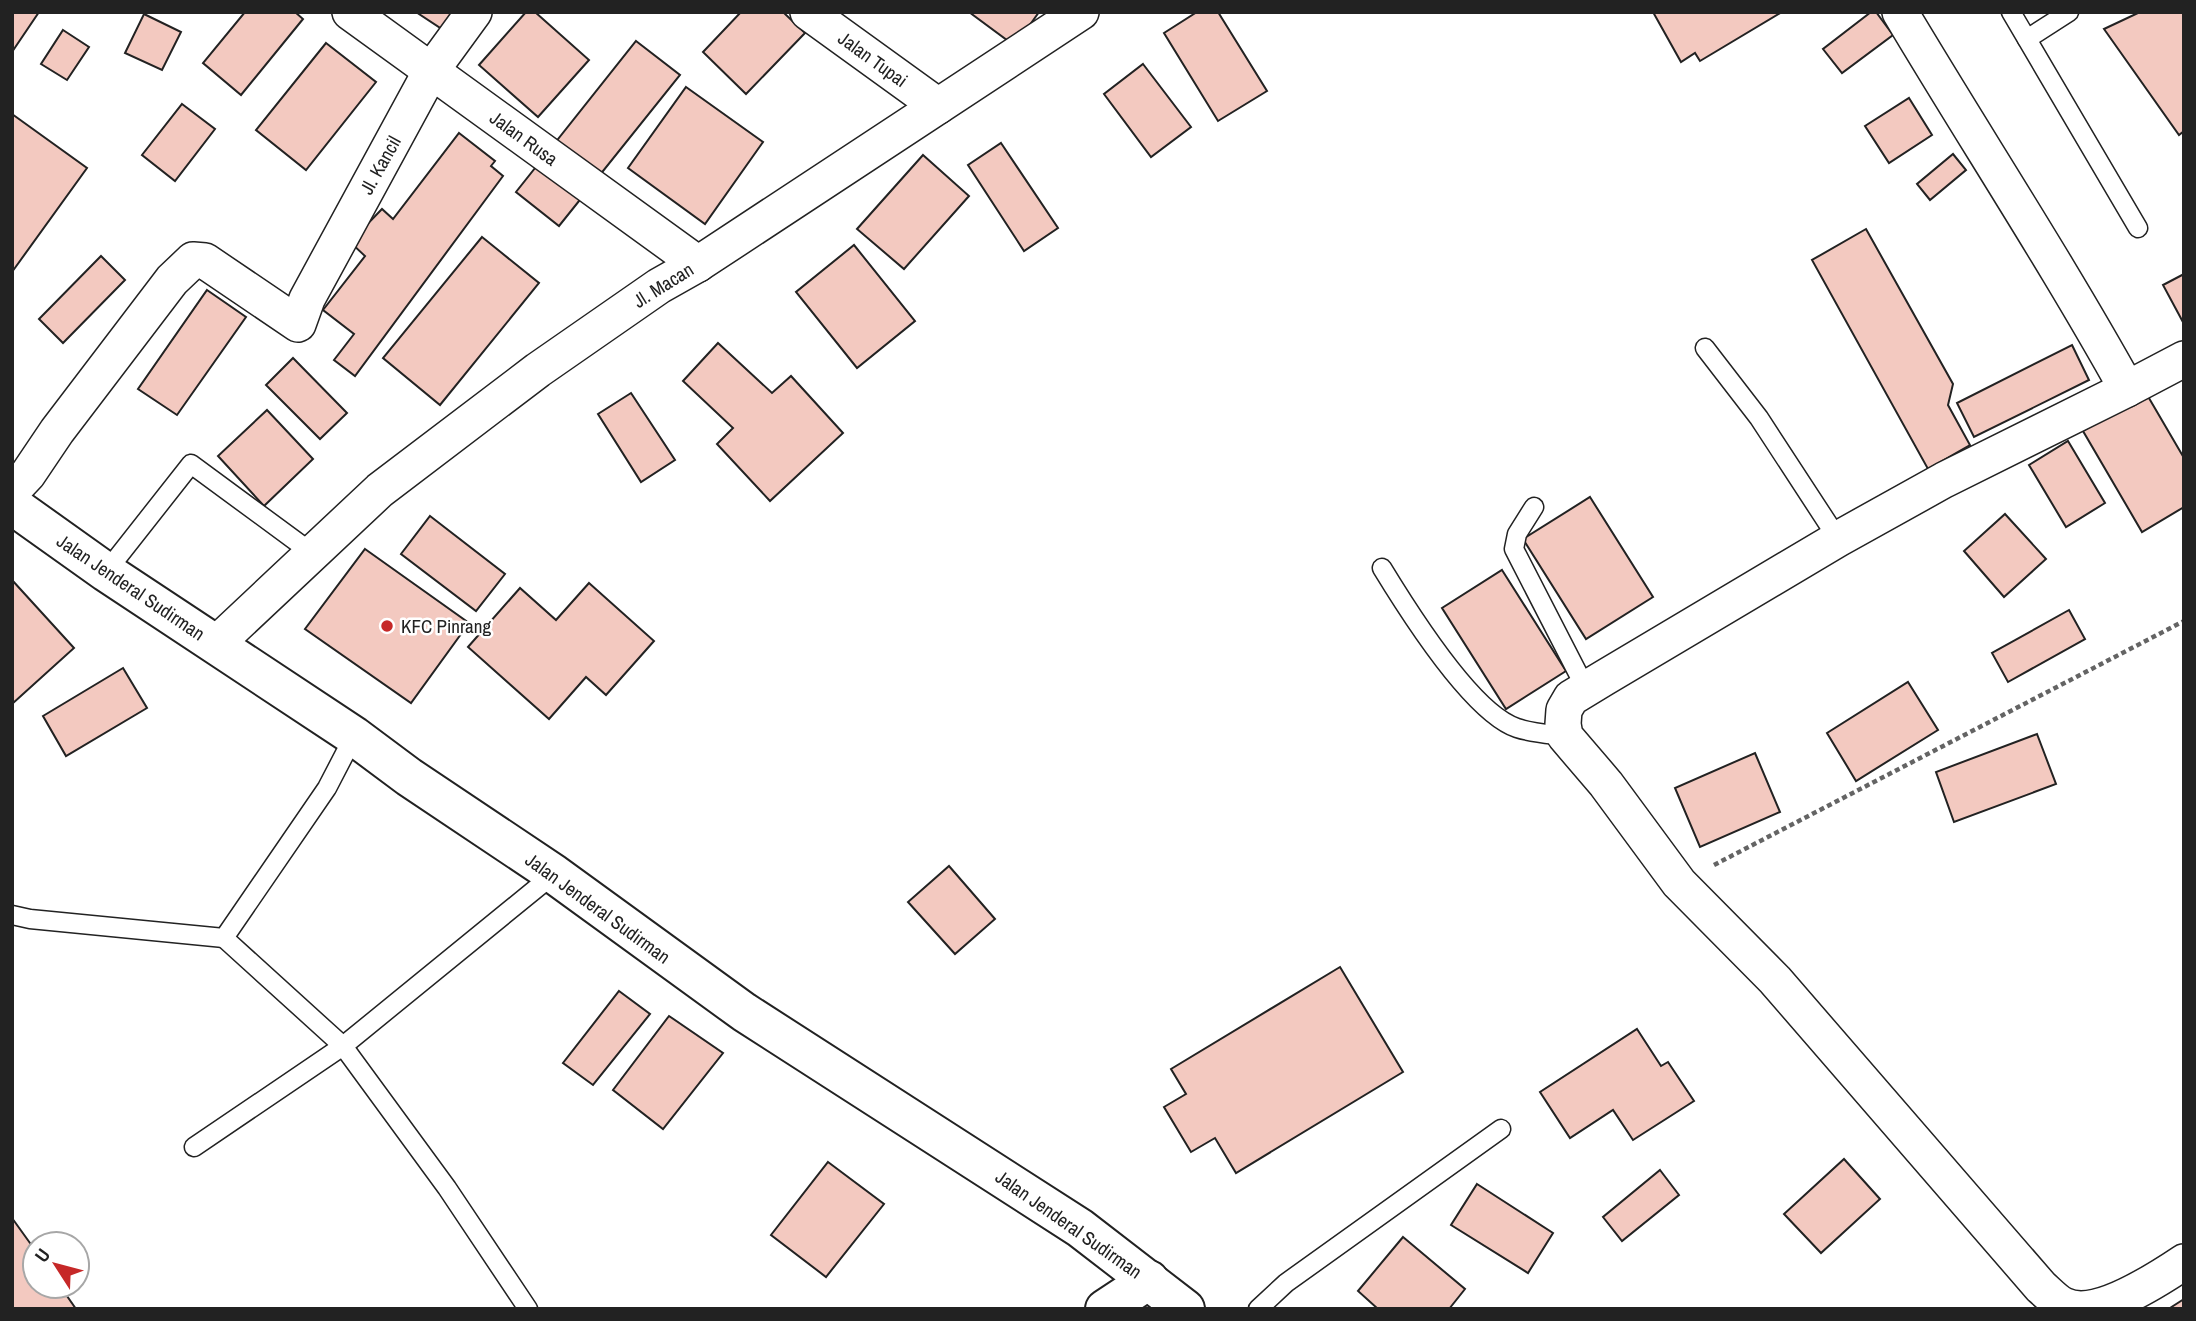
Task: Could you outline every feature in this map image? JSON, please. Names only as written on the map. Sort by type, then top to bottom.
[{"type":"main road","name":"Jalan Jenderal Sudirman","points":[[12,505],[106,572],[354,736],[554,874],[744,1012],[1080,1228],[1185,1309]]},
{"type":"main road","points":[[1105,1309],[1149,1280]]},
{"type":"street","name":"Jalan Rusa","points":[[350,12],[698,264]]},
{"type":"street","name":"Jl. Kancil","points":[[12,491],[172,280],[193,260],[205,261],[298,324],[307,299],[431,71],[474,12]]},
{"type":"street","name":"Jalan Tupai","points":[[808,12],[937,106]]},
{"type":"street","name":"Jl. Macan","points":[[215,645],[380,490],[538,370],[659,286],[698,264],[1081,12]]},
{"type":"street","points":[[1900,12],[1965,122],[2073,292],[2127,389]]},
{"type":"street","points":[[2184,359],[1944,480],[1838,539],[1571,698],[1564,710],[1563,724],[1565,736],[1605,784],[1679,883],[1775,980],[2041,1287],[2063,1305],[2081,1309],[2125,1298],[2184,1262]]},
{"type":"lane","points":[[2011,12],[2138,228]]},
{"type":"lane","points":[[2027,39],[2069,12]]},
{"type":"lane","points":[[1705,348],[1759,418],[1838,539]]},
{"type":"lane","points":[[106,572],[191,464],[312,553]]},
{"type":"lane","points":[[1534,507],[1517,534],[1514,549],[1586,690]]},
{"type":"lane","points":[[1382,568],[1410,615],[1462,683],[1492,712],[1516,728],[1565,736]]},
{"type":"lane","points":[[225,938],[327,788],[354,736]]},
{"type":"lane","points":[[194,1147],[343,1046],[554,874]]},
{"type":"lane","points":[[12,915],[225,938],[343,1046],[447,1188],[528,1309]]},
{"type":"lane","points":[[1258,1309],[1286,1283],[1501,1129]]},
{"type":"path","points":[[1679,883],[2184,621]]},
{"type":"building","points":[[12,12],[39,12],[12,52]]},
{"type":"building","points":[[245,12],[295,12],[303,19],[241,95],[203,63]]},
{"type":"building","points":[[416,12],[466,12],[451,35]]},
{"type":"building","points":[[526,12],[535,12],[589,60],[538,117],[479,65]]},
{"type":"building","points":[[741,12],[783,12],[805,33],[746,94],[703,52]]},
{"type":"building","points":[[969,12],[1039,12],[1015,46]]},
{"type":"building","points":[[1197,12],[1218,12],[1267,91],[1218,121],[1164,33]]},
{"type":"building","points":[[1653,12],[1782,12],[1700,61],[1695,53],[1681,62]]},
{"type":"building","points":[[1871,12],[1876,12],[1893,35],[1842,73],[1823,49]]},
{"type":"building","points":[[2140,12],[2184,12],[2184,131],[2179,135],[2104,29]]},
{"type":"building","points":[[144,14],[181,32],[162,70],[125,53]]},
{"type":"building","points":[[63,30],[89,47],[67,80],[41,64]]},
{"type":"building","points":[[636,41],[680,75],[559,226],[516,192]]},
{"type":"building","points":[[326,43],[376,82],[306,170],[256,130]]},
{"type":"building","points":[[1143,64],[1191,127],[1151,157],[1104,94]]},
{"type":"building","points":[[686,87],[763,142],[705,224],[628,168]]},
{"type":"building","points":[[1909,98],[1932,135],[1889,163],[1865,126]]},
{"type":"building","points":[[182,104],[215,129],[175,181],[142,155]]},
{"type":"building","points":[[12,114],[87,168],[12,272]]},
{"type":"building","points":[[459,133],[495,161],[491,166],[503,176],[355,376],[334,360],[354,334],[323,310],[365,256],[350,242],[382,209],[393,219]]},
{"type":"building","points":[[1001,143],[1058,228],[1024,251],[968,165]]},
{"type":"building","points":[[1953,154],[1966,170],[1930,200],[1917,184]]},
{"type":"building","points":[[923,155],[969,196],[904,269],[857,229]]},
{"type":"building","points":[[1866,229],[1953,384],[1948,405],[1970,445],[1928,469],[1812,260]]},
{"type":"building","points":[[482,237],[539,283],[440,405],[383,358]]},
{"type":"building","points":[[854,245],[915,321],[857,368],[796,292]]},
{"type":"building","points":[[101,256],[125,280],[63,343],[39,319]]},
{"type":"building","points":[[2184,274],[2184,324],[2163,285]]},
{"type":"building","points":[[207,290],[246,317],[177,415],[138,389]]},
{"type":"building","points":[[718,343],[772,393],[791,376],[843,433],[770,501],[717,444],[733,428],[683,381]]},
{"type":"building","points":[[2072,345],[2089,380],[1974,437],[1957,403]]},
{"type":"building","points":[[293,358],[347,413],[320,439],[266,385]]},
{"type":"building","points":[[631,393],[675,460],[641,482],[598,414]]},
{"type":"building","points":[[2146,393],[2184,458],[2184,507],[2142,532],[2083,431]]},
{"type":"building","points":[[267,410],[313,459],[264,506],[218,456]]},
{"type":"building","points":[[2068,441],[2105,503],[2066,527],[2029,465]]},
{"type":"building","points":[[1590,497],[1653,597],[1586,639],[1523,539]]},
{"type":"building","points":[[2005,514],[2046,559],[2004,597],[1964,551]]},
{"type":"building","points":[[430,516],[505,574],[476,611],[401,554]]},
{"type":"building","name":"KFC Pinrang","points":[[365,549],[469,623],[411,703],[305,629]]},
{"type":"building","points":[[1502,570],[1566,671],[1506,709],[1442,608]]},
{"type":"building","points":[[12,580],[74,648],[12,704]]},
{"type":"building","points":[[589,583],[654,641],[606,695],[586,677],[549,719],[468,647],[520,588],[556,620]]},
{"type":"building","points":[[2069,610],[2085,639],[2008,682],[1992,653]]},
{"type":"building","points":[[123,668],[147,708],[66,756],[43,716]]},
{"type":"building","points":[[1908,682],[1938,730],[1856,781],[1827,733]]},
{"type":"building","points":[[2037,734],[2056,784],[1954,822],[1936,772]]},
{"type":"building","points":[[1755,753],[1780,812],[1700,847],[1675,788]]},
{"type":"building","points":[[949,866],[995,919],[955,954],[908,902]]},
{"type":"building","points":[[1340,967],[1403,1072],[1236,1173],[1215,1138],[1191,1152],[1164,1107],[1186,1094],[1171,1069]]},
{"type":"building","points":[[619,991],[650,1014],[593,1085],[563,1063]]},
{"type":"building","points":[[669,1016],[723,1053],[663,1129],[613,1090]]},
{"type":"building","points":[[1637,1029],[1661,1066],[1668,1062],[1694,1101],[1633,1140],[1613,1110],[1570,1138],[1540,1092]]},
{"type":"building","points":[[1844,1159],[1880,1199],[1821,1253],[1784,1214]]},
{"type":"building","points":[[828,1162],[884,1204],[826,1277],[771,1235]]},
{"type":"building","points":[[1660,1170],[1679,1195],[1622,1241],[1603,1217]]},
{"type":"building","points":[[1477,1184],[1553,1233],[1528,1273],[1451,1225]]},
{"type":"building","points":[[12,1218],[21,1231],[21,1300],[70,1300],[76,1309],[12,1309]]},
{"type":"building","points":[[1403,1237],[1465,1289],[1449,1309],[1378,1309],[1358,1291]]},
{"type":"building","points":[[2184,1299],[2184,1309],[2170,1309],[2170,1308]]},
{"type":"place","name":"KFC Pinrang","points":[[387,626]]}]
